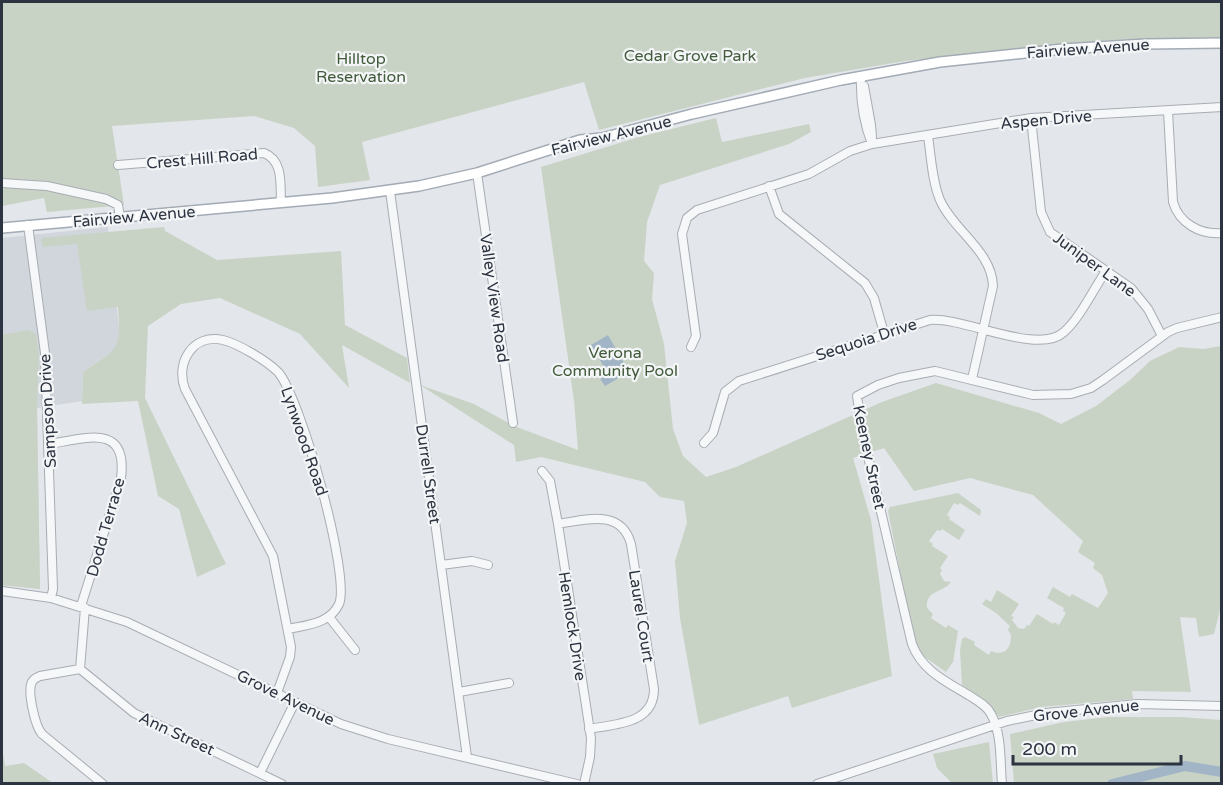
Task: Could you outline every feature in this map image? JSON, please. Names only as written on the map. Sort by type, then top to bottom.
[{"type":"main road","name":"Fairview Avenue","points":[[2,228],[281,203],[419,186],[477,173],[580,140],[602,138],[692,114],[861,76],[940,62],[1102,46],[1221,43]]},
{"type":"street","points":[[861,76],[871,125],[872,144]]},
{"type":"street","name":"Aspen Drive","points":[[691,347],[696,336],[682,234],[685,222],[697,210],[809,174],[850,151],[872,144],[1031,118],[1221,107]]},
{"type":"street","points":[[1168,111],[1175,210],[1180,217],[1198,230],[1209,234],[1221,233]]},
{"type":"street","name":"Juniper Lane","points":[[1031,118],[1044,223],[1050,232],[1131,288],[1140,298],[1162,336]]},
{"type":"street","points":[[928,136],[940,200],[992,273],[993,286],[972,379]]},
{"type":"street","name":"Crest Hill Road","points":[[118,165],[264,153],[273,158],[278,167],[281,203]]},
{"type":"street","name":"Valley View Road","points":[[477,173],[513,423]]},
{"type":"street","points":[[2,183],[46,186],[106,199],[118,205],[120,217]]},
{"type":"street","points":[[769,186],[779,214],[866,283],[874,298],[884,333]]},
{"type":"street","name":"Durrell Street","points":[[390,191],[467,757]]},
{"type":"street","name":"Sampson Drive","points":[[28,225],[45,353],[50,444],[53,589],[51,598]]},
{"type":"street","name":"Sequoia Drive","points":[[704,442],[713,433],[723,395],[732,384],[884,333],[934,319],[984,328],[1026,340],[1040,341],[1063,334],[1106,271]]},
{"type":"street","name":"Keeney Street","points":[[995,725],[986,707],[930,671],[921,661],[912,644],[863,435],[858,396],[878,385],[899,378],[935,371],[1033,395],[1071,394],[1091,388],[1162,336],[1177,328],[1221,318]]},
{"type":"street","name":"Lynwood Road","points":[[277,693],[290,657],[291,647],[273,556],[183,384],[181,370],[185,356],[194,346],[205,340],[225,340],[265,361],[277,371],[290,390],[329,511],[342,591],[338,605],[329,617]]},
{"type":"street","name":"Dodd Terrace","points":[[50,444],[103,437],[112,440],[118,448],[121,467],[121,478],[83,607],[80,669]]},
{"type":"street","name":"Hemlock Drive","points":[[542,471],[550,481],[558,524],[589,729],[591,750],[584,783]]},
{"type":"street","name":"Laurel Court","points":[[558,524],[596,518],[606,519],[619,525],[627,535],[631,544],[654,689],[651,704],[638,718],[629,722],[589,729]]},
{"type":"street","points":[[441,565],[472,561],[488,565]]},
{"type":"street","name":"Grove Avenue","points":[[2,591],[51,598],[127,622],[341,724],[388,739],[577,783]]},
{"type":"street","points":[[288,629],[319,622],[329,617],[355,650]]},
{"type":"street","points":[[80,669],[34,679],[31,688],[36,724],[42,734],[104,783]]},
{"type":"street","name":"Ann Street","points":[[80,669],[134,713],[282,783]]},
{"type":"street","points":[[459,692],[509,683]]},
{"type":"street","points":[[260,773],[295,702]]},
{"type":"street","name":"Grove Avenue","points":[[817,783],[995,725],[1046,713],[1095,706],[1150,703],[1221,706]]},
{"type":"street","points":[[995,725],[1002,783]]},
{"type":"shaded area","points":[[108,227],[120,337],[116,349],[83,372],[82,401],[37,408],[40,589],[2,585],[2,238]]},
{"type":"green space","points":[[2,2],[1221,2],[1221,37],[1111,40],[905,61],[805,78],[599,130],[584,82],[362,142],[370,180],[318,187],[315,146],[294,128],[254,116],[112,126],[124,205],[47,212],[44,198],[2,206],[2,190],[4,189],[2,176]]},
{"type":"green space","name":"Verona Community Pool","points":[[716,118],[722,142],[809,124],[811,132],[789,144],[660,185],[647,222],[644,261],[654,273],[652,299],[664,344],[673,429],[683,456],[706,477],[736,467],[882,402],[936,383],[1039,413],[1061,424],[1096,406],[1150,361],[1179,347],[1203,349],[1221,346],[1222,602],[1214,634],[1199,637],[1196,618],[1180,617],[1191,692],[1132,691],[1133,699],[1041,707],[999,717],[989,705],[962,685],[960,650],[962,639],[965,637],[975,642],[974,645],[989,655],[991,651],[1003,652],[1010,644],[1011,635],[1008,630],[1010,626],[982,604],[986,599],[991,602],[997,590],[1019,604],[1011,616],[1014,617],[1012,620],[1018,628],[1024,629],[1027,625],[1029,626],[1037,614],[1059,625],[1066,613],[1063,611],[1064,608],[1047,598],[1053,587],[1070,597],[1072,594],[1098,608],[1108,593],[1102,575],[1093,568],[1095,563],[1078,552],[1083,541],[1033,495],[970,478],[914,491],[884,448],[853,458],[871,520],[892,676],[792,708],[788,696],[699,725],[680,618],[675,561],[687,523],[684,501],[660,497],[645,482],[541,457],[516,462],[514,445],[420,385],[474,404],[514,426],[578,450],[574,401],[541,167],[639,137]]},
{"type":"green space","points":[[164,227],[165,231],[217,260],[341,251],[345,325],[407,358],[410,383],[342,345],[349,388],[300,334],[220,298],[181,304],[148,326],[145,398],[226,564],[197,577],[179,509],[158,496],[138,401],[82,404],[83,372],[111,352],[118,341],[118,307],[87,311],[77,244],[43,247],[41,238]]},
{"type":"green space","points":[[28,330],[36,334],[39,357],[37,408],[40,589],[2,585],[2,335]]},
{"type":"green space","points":[[958,493],[981,510],[980,516],[960,503],[958,505],[954,503],[947,515],[965,530],[959,540],[942,529],[937,530],[929,541],[933,544],[932,546],[948,556],[940,568],[942,570],[940,574],[944,581],[951,582],[929,598],[927,608],[933,614],[931,618],[946,628],[948,625],[958,631],[953,662],[946,672],[919,653],[914,641],[888,511],[890,507]]},
{"type":"green space","points":[[1108,717],[1180,717],[1221,720],[1221,783],[1014,783],[1010,734],[1064,722]]},
{"type":"green space","points":[[989,742],[993,783],[952,783],[937,768],[933,754]]},
{"type":"green space","points":[[2,748],[5,766],[24,763],[53,783],[2,783]]},
{"type":"water","points":[[608,335],[629,372],[605,386],[599,377],[607,372],[591,345]]},
{"type":"waterway","points":[[1112,784],[1185,766],[1222,772]]},
{"type":"park label","name":"Cedar Grove Park","points":[[690,55]]},
{"type":"park label","name":"Hilltop Reservation","points":[[361,67]]}]
